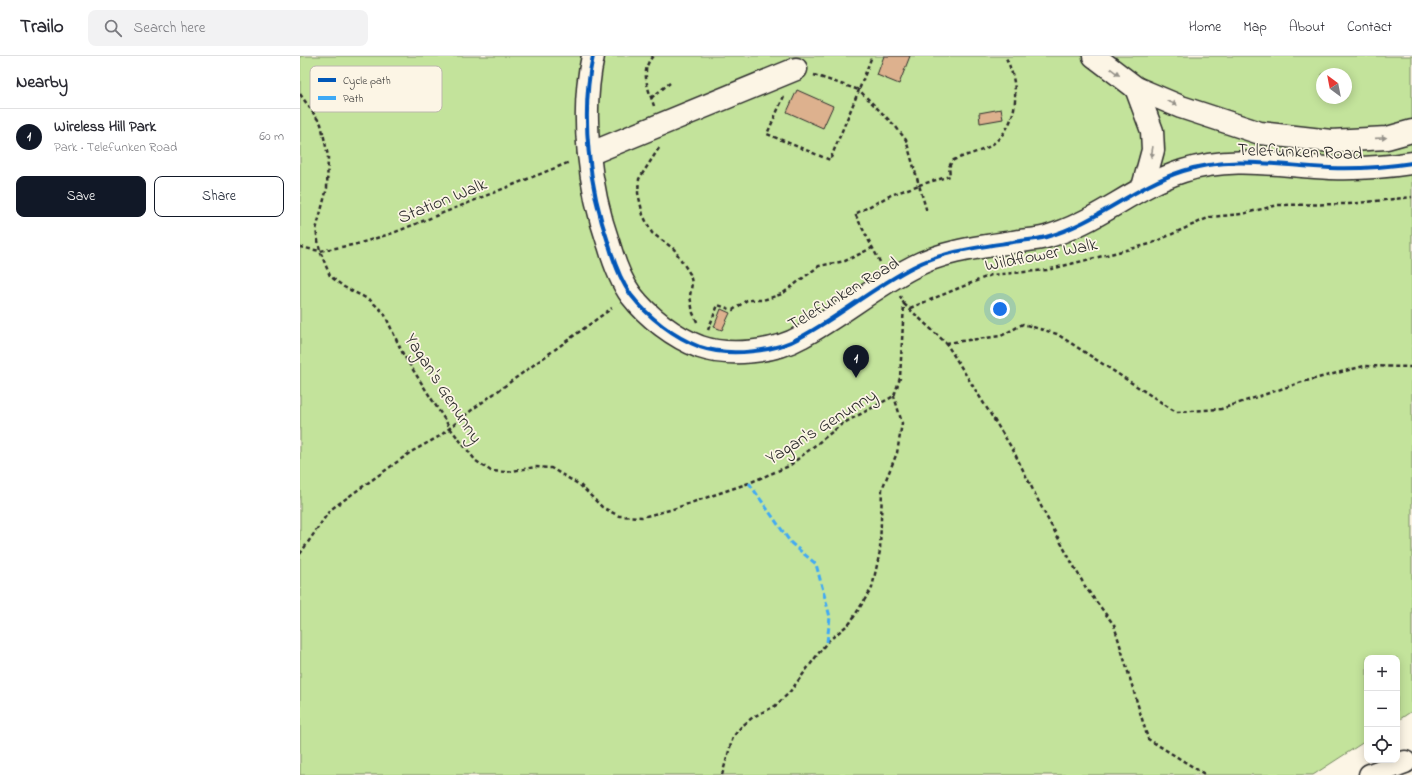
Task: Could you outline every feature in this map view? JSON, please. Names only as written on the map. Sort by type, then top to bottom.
[{"type":"street","name":"Telefunken Road","points":[[593,56],[588,79],[587,123],[589,154],[603,227],[618,273],[630,293],[646,312],[670,331],[701,347],[733,352],[770,349],[800,338],[914,266],[954,252],[1045,237],[1087,221],[1143,187],[1185,170],[1236,161],[1333,168],[1392,166],[1412,163]]},
{"type":"street","name":"Telefunken Road","points":[[1094,56],[1136,88],[1181,107],[1260,133],[1331,141],[1387,138],[1412,131]]},
{"type":"street","points":[[589,154],[796,69]]},
{"type":"street","name":"Telefunken Road","points":[[1136,88],[1145,107],[1152,131],[1153,150],[1143,187]]},
{"type":"street","points":[[1370,775],[1402,765]]},
{"type":"path","points":[[653,56],[650,59],[646,70],[646,82],[660,125],[662,138],[657,152],[639,179],[638,193],[643,215],[652,233],[674,249],[690,274],[692,282],[690,296],[693,313],[698,325],[707,332],[718,305],[733,310],[746,300],[763,300],[782,294],[819,266],[845,261],[872,248],[855,214],[891,195],[950,176],[948,167],[952,161],[979,152],[994,143],[1010,124],[1016,98],[1012,68],[1005,56]]},
{"type":"path","points":[[872,56],[859,90],[830,160],[767,134],[796,69],[859,90],[896,127],[906,140],[927,212]]},
{"type":"path","points":[[652,98],[670,83]]},
{"type":"path","points":[[891,280],[904,304],[946,343],[1013,450],[1046,516],[1086,588],[1114,625],[1148,739],[1206,775]]},
{"type":"path","points":[[300,554],[330,510],[411,452],[440,436],[473,409],[612,308]]},
{"type":"path","points":[[946,343],[1001,336],[1023,324],[1057,334],[1176,412],[1221,409],[1302,382],[1364,366],[1412,367]]},
{"type":"path","points":[[722,775],[733,738],[741,727],[753,717],[775,706],[788,693],[827,642],[850,622],[872,588],[880,551],[882,489],[896,453],[902,423],[894,396]]},
{"type":"green space","points":[[300,56],[1412,56],[1412,711],[1400,719],[1400,655],[1364,655],[1364,742],[1313,775],[300,775]]},
{"type":"building","points":[[884,56],[910,56],[899,84],[877,75]]},
{"type":"building","points":[[797,90],[833,106],[823,128],[787,112]]},
{"type":"building","points":[[1001,109],[1003,119],[980,123],[979,113]]},
{"type":"building","points":[[721,309],[730,313],[722,330],[714,327]]},
{"type":"marked path","points":[[749,483],[791,543],[816,564],[830,617],[827,642]]},
{"type":"cycle path","name":"Wildflower Walk","points":[[593,56],[587,102],[587,127],[592,176],[602,223],[613,258],[621,277],[631,295],[645,311],[662,326],[690,343],[700,347],[724,352],[752,351],[790,342],[815,329],[885,283],[913,267],[949,253],[1042,238],[1064,231],[1148,186],[1183,171],[1201,166],[1238,162],[1340,168],[1392,166],[1412,163]]},
{"type":"place","name":"Wireless Hill Park","points":[[856,378]]}]
